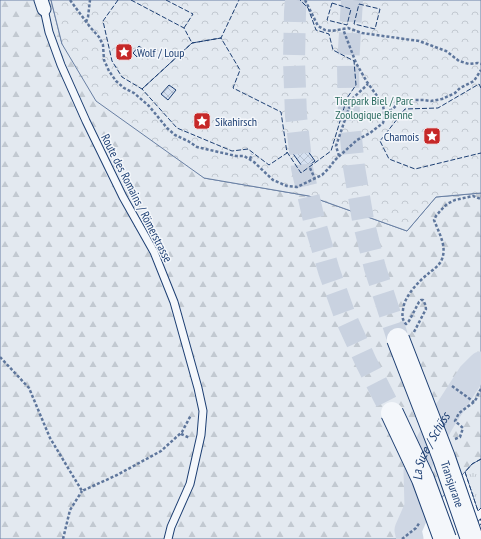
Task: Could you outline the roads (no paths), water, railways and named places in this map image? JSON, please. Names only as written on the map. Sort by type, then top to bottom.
[{"type":"highway","name":"Transjurane","points":[[404,337],[472,539]]},
{"type":"highway","points":[[392,413],[423,479],[446,539]]},
{"type":"lane","name":"Route des Romains / Römerstrasse","points":[[42,4],[61,65],[123,197],[154,252],[174,302],[198,388],[203,411],[201,435],[190,484],[171,527],[168,539]]},
{"type":"waterway","name":"La Suze / Schüss","points":[[410,539],[408,530],[418,507],[417,471],[422,455],[442,420],[471,375],[481,365]]},
{"type":"tunnel","points":[[296,0],[294,61],[296,116],[302,168],[314,220],[329,271],[345,316],[390,409]]},
{"type":"tunnel","points":[[352,0],[348,65],[349,119],[354,167],[363,220],[375,268],[397,336]]},
{"type":"railway","points":[[465,539],[481,521]]},
{"type":"place","name":"Wolf / Loup","points":[[124,52]]},
{"type":"place","name":"Sikahirsch","points":[[202,121]]},
{"type":"place","name":"Chamois","points":[[432,136]]},
{"type":"park label","name":"Tierpark Biel / Parc Zoologique Bienne","points":[[374,107]]}]
